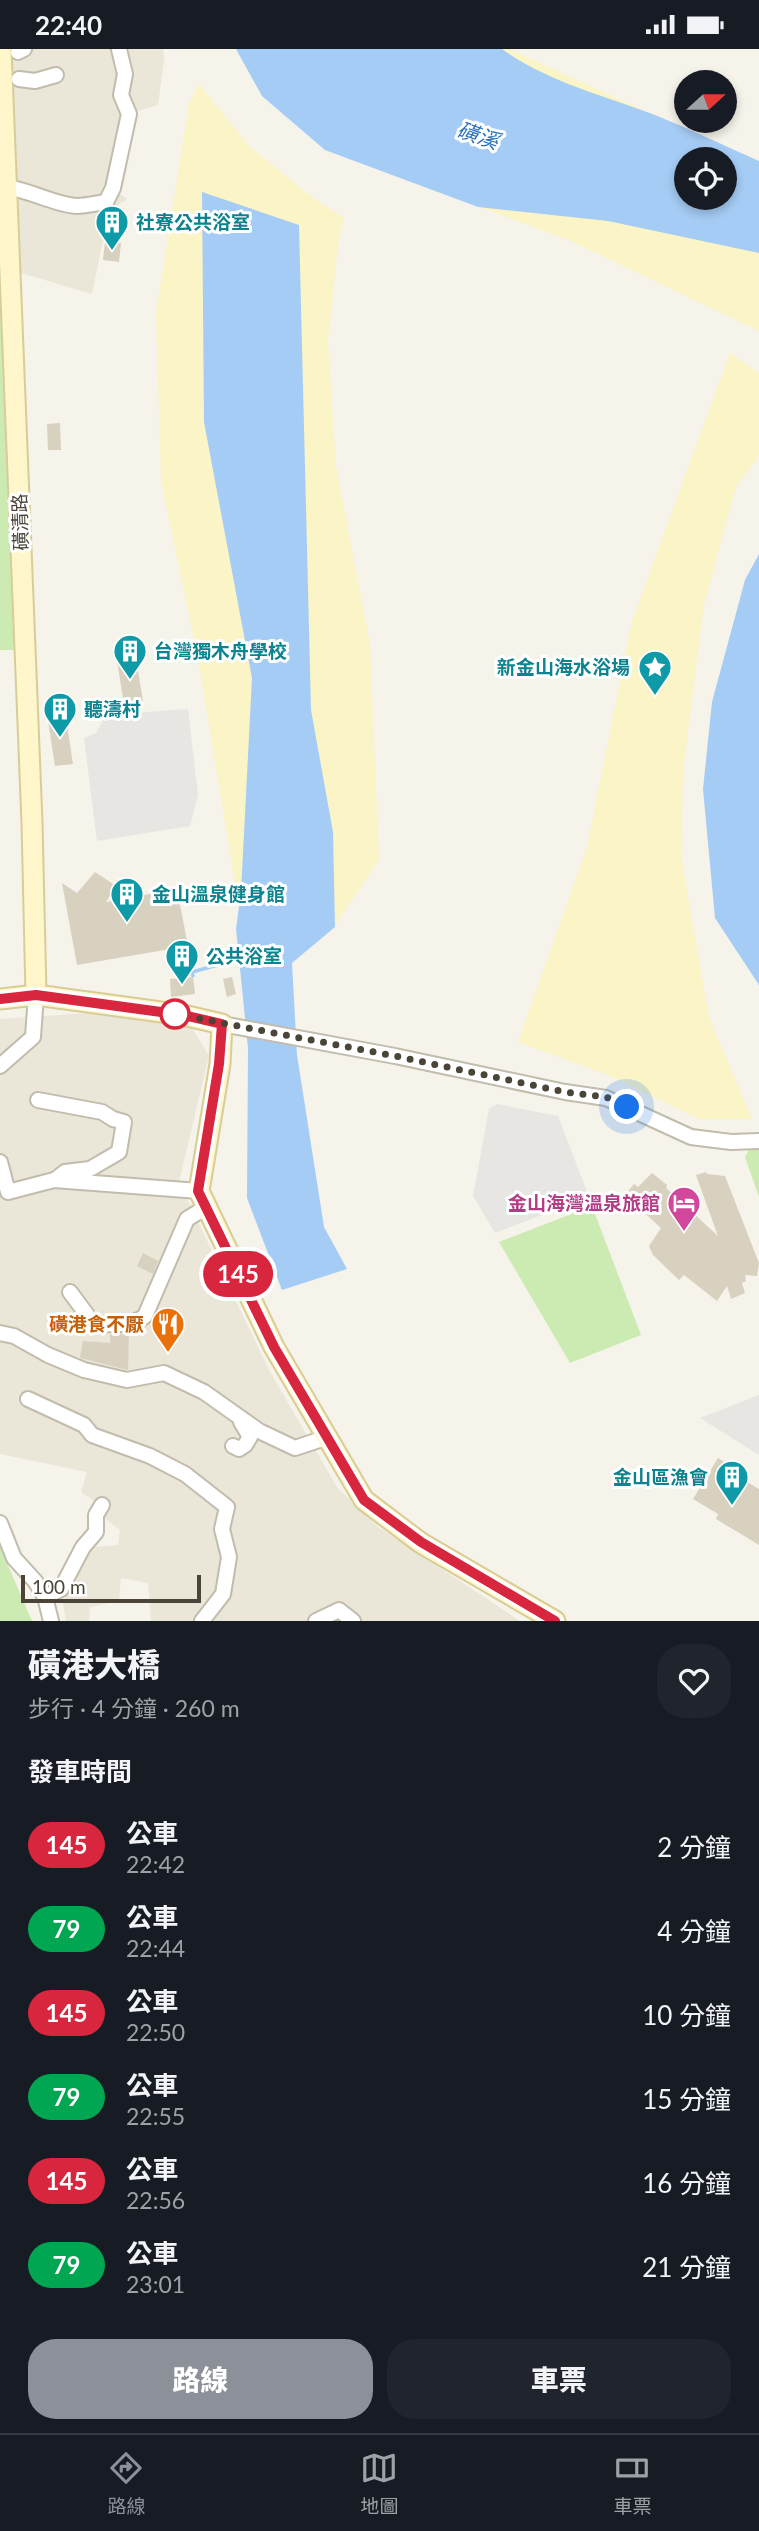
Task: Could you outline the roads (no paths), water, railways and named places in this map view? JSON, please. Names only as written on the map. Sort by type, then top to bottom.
[{"type":"street","points":[[6,187],[26,190],[76,206],[106,202],[115,179],[129,114],[121,95],[125,74],[119,49]]},
{"type":"street","name":"磺清路","points":[[15,50],[3,141],[32,823],[36,995]]},
{"type":"street","points":[[19,79],[35,81],[56,75]]},
{"type":"street","points":[[0,999],[36,995],[172,1013],[565,1092],[606,1097],[691,1137],[731,1142],[759,1141]]},
{"type":"street","points":[[0,1066],[33,1037],[36,995]]},
{"type":"street","points":[[69,1292],[93,1323],[104,1325],[140,1320],[145,1316],[187,1219],[202,1199],[222,1024]]},
{"type":"street","points":[[0,1162],[8,1192],[54,1180],[65,1172],[90,1169],[120,1152],[124,1122],[102,1112],[38,1100]]},
{"type":"street","points":[[54,1180],[202,1199]]},
{"type":"street","points":[[202,1199],[274,1347],[364,1500],[421,1542],[555,1621]]},
{"type":"street","points":[[0,1333],[14,1336],[48,1355],[84,1370],[127,1380],[164,1373],[204,1392],[259,1431],[295,1448],[326,1438]]},
{"type":"street","points":[[28,1399],[84,1425],[92,1435],[150,1457],[185,1474],[227,1507],[222,1529],[229,1557],[223,1594],[201,1621]]},
{"type":"street","points":[[233,1446],[239,1449],[250,1437],[238,1418]]},
{"type":"street","points":[[45,1597],[61,1589],[83,1547],[96,1531],[96,1515],[102,1505]]},
{"type":"street","points":[[0,1523],[14,1558],[35,1581],[45,1597],[51,1621]]},
{"type":"street","points":[[316,1621],[339,1610],[353,1621]]},
{"type":"water","name":"磺溪","points":[[236,49],[502,49],[557,79],[674,123],[674,133],[696,133],[728,147],[674,147],[674,210],[737,210],[737,151],[759,161],[759,253],[608,221],[478,207],[325,150],[262,96]]},
{"type":"water","points":[[202,192],[299,225],[311,710],[333,832],[335,927],[292,963],[297,1055],[324,1227],[347,1269],[282,1290],[247,1198],[248,1048],[236,929],[241,892],[252,678],[204,422]]},
{"type":"water","points":[[759,554],[759,985],[715,918],[703,789],[712,702],[745,580]]},
{"type":"waterway","points":[[193,976],[192,972],[229,962]]},
{"type":"place","name":"社寮公共浴室","points":[[112,252]]},
{"type":"place","name":"台灣獨木舟學校","points":[[130,681]]},
{"type":"place","name":"新金山海水浴場","points":[[655,697]]},
{"type":"place","name":"聽濤村","points":[[60,739]]},
{"type":"place","name":"金山溫泉健身館","points":[[127,924]]},
{"type":"place","name":"公共浴室","points":[[182,986]]},
{"type":"place","name":"金山海灣溫泉旅館","points":[[684,1233]]},
{"type":"place","name":"磺港食不厭","points":[[168,1354]]},
{"type":"place","name":"金山區漁會","points":[[732,1507]]}]
